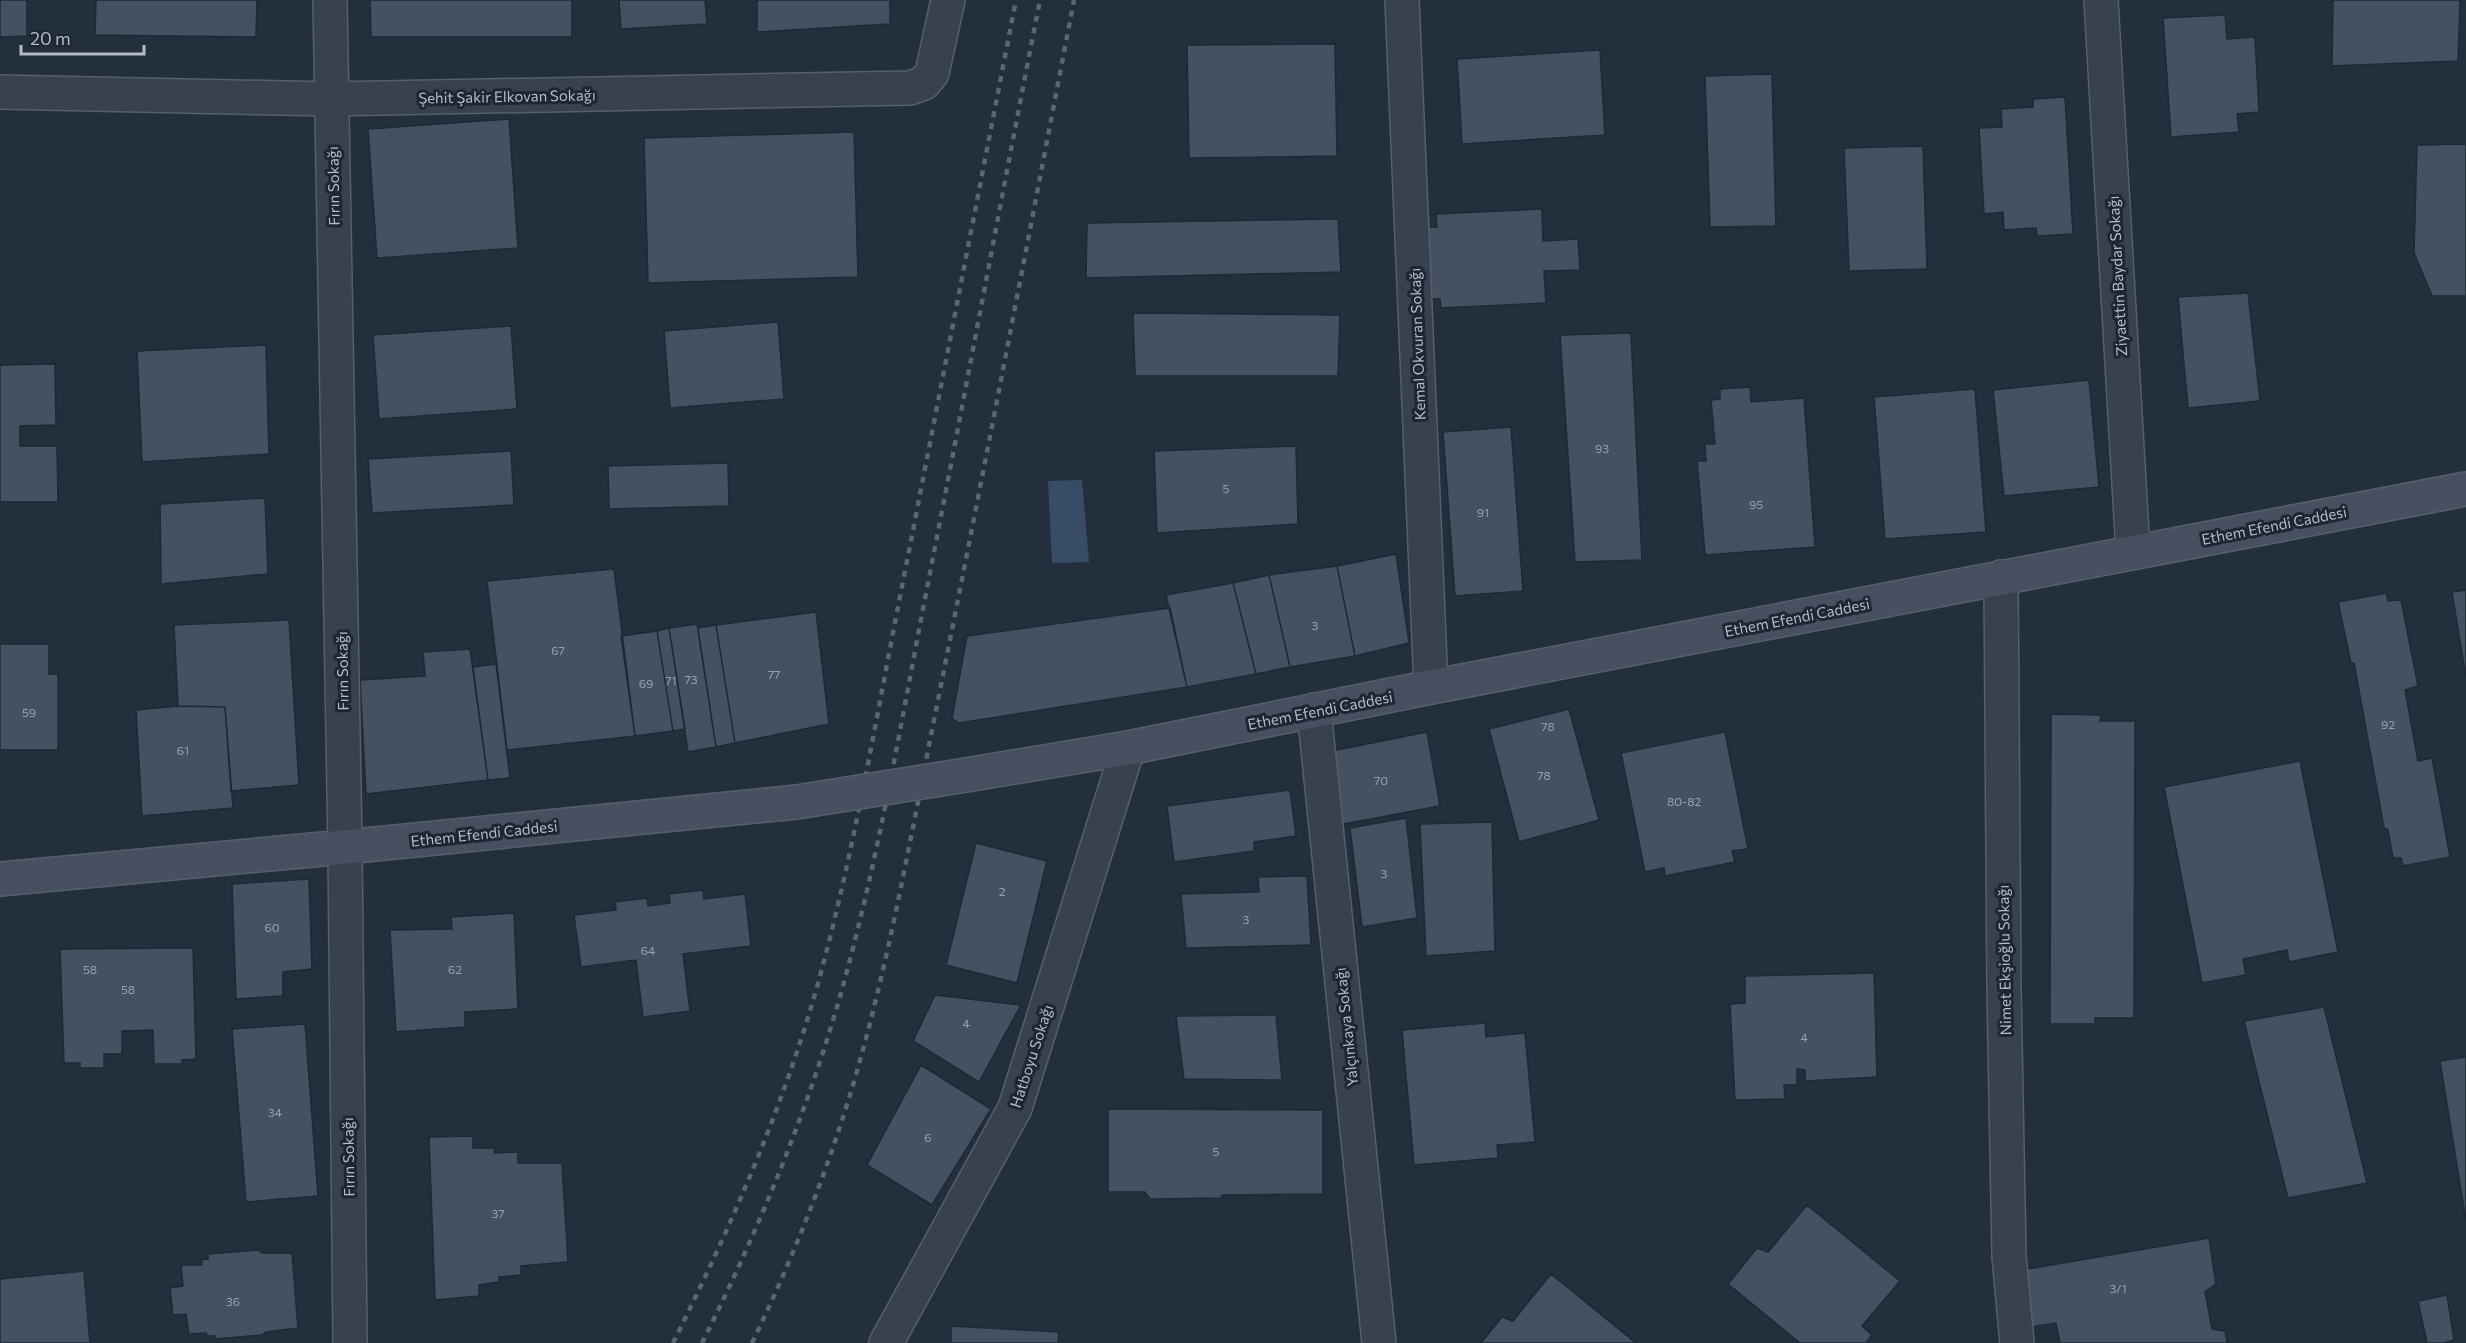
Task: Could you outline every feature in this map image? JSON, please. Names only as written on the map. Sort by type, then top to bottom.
[{"type":"main road","name":"Ethem Efendi Caddesi","points":[[0,879],[797,802],[1128,748],[1431,687],[2466,489]]},
{"type":"street","name":"Fırın Sokağı","points":[[330,0],[345,847],[350,1343]]},
{"type":"street","name":"Şehit Şakir Elkovan Sokağı","points":[[0,92],[331,99],[910,88],[924,83],[932,73],[948,0]]},
{"type":"street","name":"Kemal Okvuran Sokağı","points":[[1402,0],[1431,687]]},
{"type":"street","name":"Ziyaettin Baydar Sokağı","points":[[2102,0],[2133,552]]},
{"type":"street","name":"Nimet Ekşioğlu Sokağı","points":[[2001,577],[2003,978],[2009,1256],[2017,1343]]},
{"type":"street","name":"Yalçınkaya Sokağı","points":[[1314,710],[1379,1343]]},
{"type":"street","name":"Hatboyu Sokağı","points":[[886,1343],[1015,1108],[1128,748]]},
{"type":"water","points":[[1082,480],[1089,562],[1052,563],[1048,481]]},
{"type":"building","points":[[0,0],[27,0],[27,36],[0,37]]},
{"type":"building","points":[[96,0],[257,0],[256,37],[95,35]]},
{"type":"building","points":[[370,0],[572,0],[572,37],[371,37]]},
{"type":"building","points":[[619,0],[705,0],[707,24],[621,29]]},
{"type":"building","points":[[757,0],[890,0],[890,24],[757,32]]},
{"type":"building","points":[[2333,0],[2460,0],[2458,61],[2332,66]]},
{"type":"building","points":[[2225,15],[2227,39],[2255,37],[2259,112],[2237,114],[2239,132],[2171,137],[2163,18]]},
{"type":"building","points":[[1335,44],[1337,156],[1189,158],[1187,45]]},
{"type":"building","points":[[1600,50],[1605,135],[1462,144],[1457,59]]},
{"type":"building","points":[[1772,74],[1776,226],[1710,227],[1705,76]]},
{"type":"building","points":[[2065,97],[2073,234],[2037,236],[2036,228],[2004,230],[2003,212],[1984,214],[1979,128],[2002,127],[2001,109],[2033,107],[2033,99]]},
{"type":"building","points":[[509,119],[518,248],[377,258],[368,129]]},
{"type":"building","points":[[854,132],[858,277],[648,283],[644,138]]},
{"type":"building","points":[[2466,144],[2466,296],[2432,296],[2414,253],[2417,145]]},
{"type":"building","points":[[1923,146],[1927,269],[1849,271],[1844,148]]},
{"type":"building","points":[[1542,209],[1543,241],[1578,239],[1580,270],[1544,271],[1546,303],[1441,308],[1440,299],[1428,299],[1425,227],[1437,227],[1436,214]]},
{"type":"building","points":[[1338,219],[1341,272],[1086,278],[1087,223]]},
{"type":"building","points":[[2248,293],[2260,401],[2188,408],[2178,297]]},
{"type":"building","points":[[1133,313],[1340,315],[1338,376],[1135,376]]},
{"type":"building","points":[[778,322],[784,399],[670,408],[664,331]]},
{"type":"building","points":[[511,326],[517,409],[379,419],[373,335]]},
{"type":"building","points":[[1631,333],[1642,560],[1575,562],[1560,335]]},
{"type":"building","points":[[266,345],[269,454],[142,462],[137,351]]},
{"type":"building","points":[[55,364],[56,425],[20,426],[20,446],[57,446],[58,502],[0,502],[0,365]]},
{"type":"building","points":[[2089,380],[2099,487],[2004,496],[1993,390]]},
{"type":"building","points":[[1750,387],[1751,402],[1804,398],[1815,547],[1705,555],[1697,461],[1706,461],[1705,444],[1715,444],[1711,400],[1720,399],[1720,389]]},
{"type":"building","points":[[1975,389],[1986,532],[1885,539],[1874,397]]},
{"type":"building","points":[[1511,427],[1523,591],[1455,596],[1443,432]]},
{"type":"building","points":[[1296,446],[1298,524],[1157,533],[1154,451]]},
{"type":"building","points":[[511,451],[514,505],[372,513],[368,459]]},
{"type":"building","points":[[728,463],[729,506],[609,509],[608,466]]},
{"type":"building","points":[[265,498],[268,574],[161,584],[160,504]]},
{"type":"building","points":[[1396,554],[1409,643],[1355,656],[1337,566]]},
{"type":"building","points":[[1337,566],[1355,656],[1290,667],[1269,575]]},
{"type":"building","points":[[614,569],[635,736],[507,750],[487,581]]},
{"type":"building","points":[[1269,575],[1290,667],[1256,674],[1233,583]]},
{"type":"building","points":[[1233,583],[1256,674],[1187,687],[1166,595]]},
{"type":"building","points":[[2466,590],[2466,678],[2452,592]]},
{"type":"building","points":[[2386,593],[2388,601],[2401,600],[2418,686],[2405,690],[2418,761],[2432,758],[2450,857],[2403,866],[2401,858],[2393,858],[2388,830],[2384,828],[2354,663],[2351,663],[2338,602]]},
{"type":"building","points":[[1170,608],[1187,687],[959,723],[952,718],[967,636]]},
{"type":"building","points":[[816,612],[829,724],[735,743],[716,625]]},
{"type":"building","points":[[289,620],[299,785],[231,791],[225,707],[178,706],[174,625]]},
{"type":"building","points":[[697,624],[716,747],[688,752],[669,628]]},
{"type":"building","points":[[716,625],[735,743],[716,747],[698,628]]},
{"type":"building","points":[[669,628],[685,729],[673,731],[657,631]]},
{"type":"building","points":[[657,631],[673,731],[635,736],[621,636]]},
{"type":"building","points":[[0,644],[49,644],[49,674],[58,674],[58,750],[0,750]]},
{"type":"building","points":[[470,649],[488,780],[366,794],[360,680],[425,676],[423,652]]},
{"type":"building","points":[[496,664],[510,778],[488,780],[473,667]]},
{"type":"building","points":[[178,706],[225,707],[233,808],[142,816],[136,710]]},
{"type":"building","points":[[1569,709],[1599,820],[1519,842],[1489,729]]},
{"type":"building","points":[[2051,714],[2101,715],[2100,721],[2135,721],[2134,1018],[2095,1018],[2095,1024],[2050,1024]]},
{"type":"building","points":[[1427,732],[1440,806],[1333,826],[1322,753]]},
{"type":"building","points":[[1725,732],[1748,849],[1732,851],[1735,862],[1665,876],[1664,868],[1645,872],[1621,753]]},
{"type":"building","points":[[2300,761],[2338,952],[2289,962],[2287,950],[2243,959],[2246,975],[2202,983],[2164,787]]},
{"type":"building","points":[[1290,790],[1296,836],[1254,842],[1254,851],[1174,862],[1167,806]]},
{"type":"building","points":[[1406,818],[1417,918],[1362,927],[1350,828]]},
{"type":"building","points":[[1492,822],[1495,951],[1426,956],[1420,824]]},
{"type":"building","points":[[976,843],[1047,861],[1017,983],[946,965]]},
{"type":"building","points":[[1307,876],[1311,945],[1186,948],[1181,894],[1259,892],[1258,877]]},
{"type":"building","points":[[309,879],[312,969],[283,972],[283,996],[236,999],[232,884]]},
{"type":"building","points":[[703,890],[704,899],[745,894],[751,946],[683,954],[690,1011],[643,1017],[636,960],[581,967],[574,915],[616,910],[615,902],[647,898],[648,906],[670,903],[669,894]]},
{"type":"building","points":[[514,913],[518,1009],[465,1012],[465,1027],[396,1032],[390,930],[452,929],[451,917]]},
{"type":"building","points":[[193,948],[196,1059],[182,1060],[182,1064],[154,1064],[153,1030],[122,1031],[122,1054],[104,1054],[104,1068],[80,1068],[80,1063],[64,1063],[60,949]]},
{"type":"building","points":[[1874,973],[1877,1077],[1805,1081],[1805,1070],[1797,1069],[1797,1085],[1784,1085],[1785,1099],[1735,1100],[1730,1004],[1745,1003],[1745,976]]},
{"type":"building","points":[[935,995],[1021,1005],[979,1082],[913,1041]]},
{"type":"building","points":[[2324,1007],[2367,1183],[2288,1198],[2244,1021]]},
{"type":"building","points":[[1276,1015],[1282,1080],[1184,1079],[1176,1016]]},
{"type":"building","points":[[1485,1023],[1486,1037],[1525,1033],[1535,1142],[1497,1145],[1498,1158],[1414,1165],[1402,1030]]},
{"type":"building","points":[[305,1024],[318,1196],[246,1202],[232,1029]]},
{"type":"building","points":[[2466,1057],[2466,1221],[2440,1061]]},
{"type":"building","points":[[921,1065],[991,1109],[932,1205],[867,1165]]},
{"type":"building","points":[[1108,1109],[1323,1110],[1323,1194],[1222,1195],[1221,1198],[1150,1199],[1145,1192],[1108,1192]]},
{"type":"building","points":[[473,1136],[473,1148],[494,1148],[495,1153],[518,1152],[518,1163],[562,1163],[568,1262],[521,1266],[521,1275],[499,1277],[499,1282],[479,1285],[479,1296],[435,1300],[429,1137]]},
{"type":"building","points":[[1807,1205],[1900,1281],[1862,1326],[1872,1335],[1866,1343],[1800,1343],[1728,1284],[1757,1248],[1768,1252]]},
{"type":"building","points":[[2209,1238],[2216,1284],[2205,1292],[2212,1329],[2225,1331],[2227,1343],[2060,1343],[2056,1323],[2031,1327],[2021,1270]]},
{"type":"building","points":[[259,1250],[262,1253],[292,1253],[298,1328],[266,1332],[262,1335],[215,1339],[215,1336],[207,1336],[206,1333],[189,1334],[186,1314],[173,1315],[170,1288],[183,1286],[181,1265],[202,1265],[201,1260],[208,1259],[208,1254]]},
{"type":"building","points":[[84,1271],[90,1343],[0,1343],[0,1279]]},
{"type":"building","points":[[1551,1274],[1636,1343],[1481,1343],[1502,1317],[1513,1321]]},
{"type":"building","points":[[2447,1295],[2454,1340],[2427,1343],[2418,1301]]},
{"type":"building","points":[[951,1326],[1059,1332],[1058,1343],[951,1343]]},
{"type":"railway","points":[[673,1343],[735,1212],[771,1124],[803,1034],[831,934],[866,773],[1016,0]]},
{"type":"railway","points":[[702,1343],[761,1217],[811,1088],[839,1000],[866,897],[1040,0]]},
{"type":"railway","points":[[752,1343],[784,1274],[826,1167],[873,1012],[913,829],[1074,0]]}]
